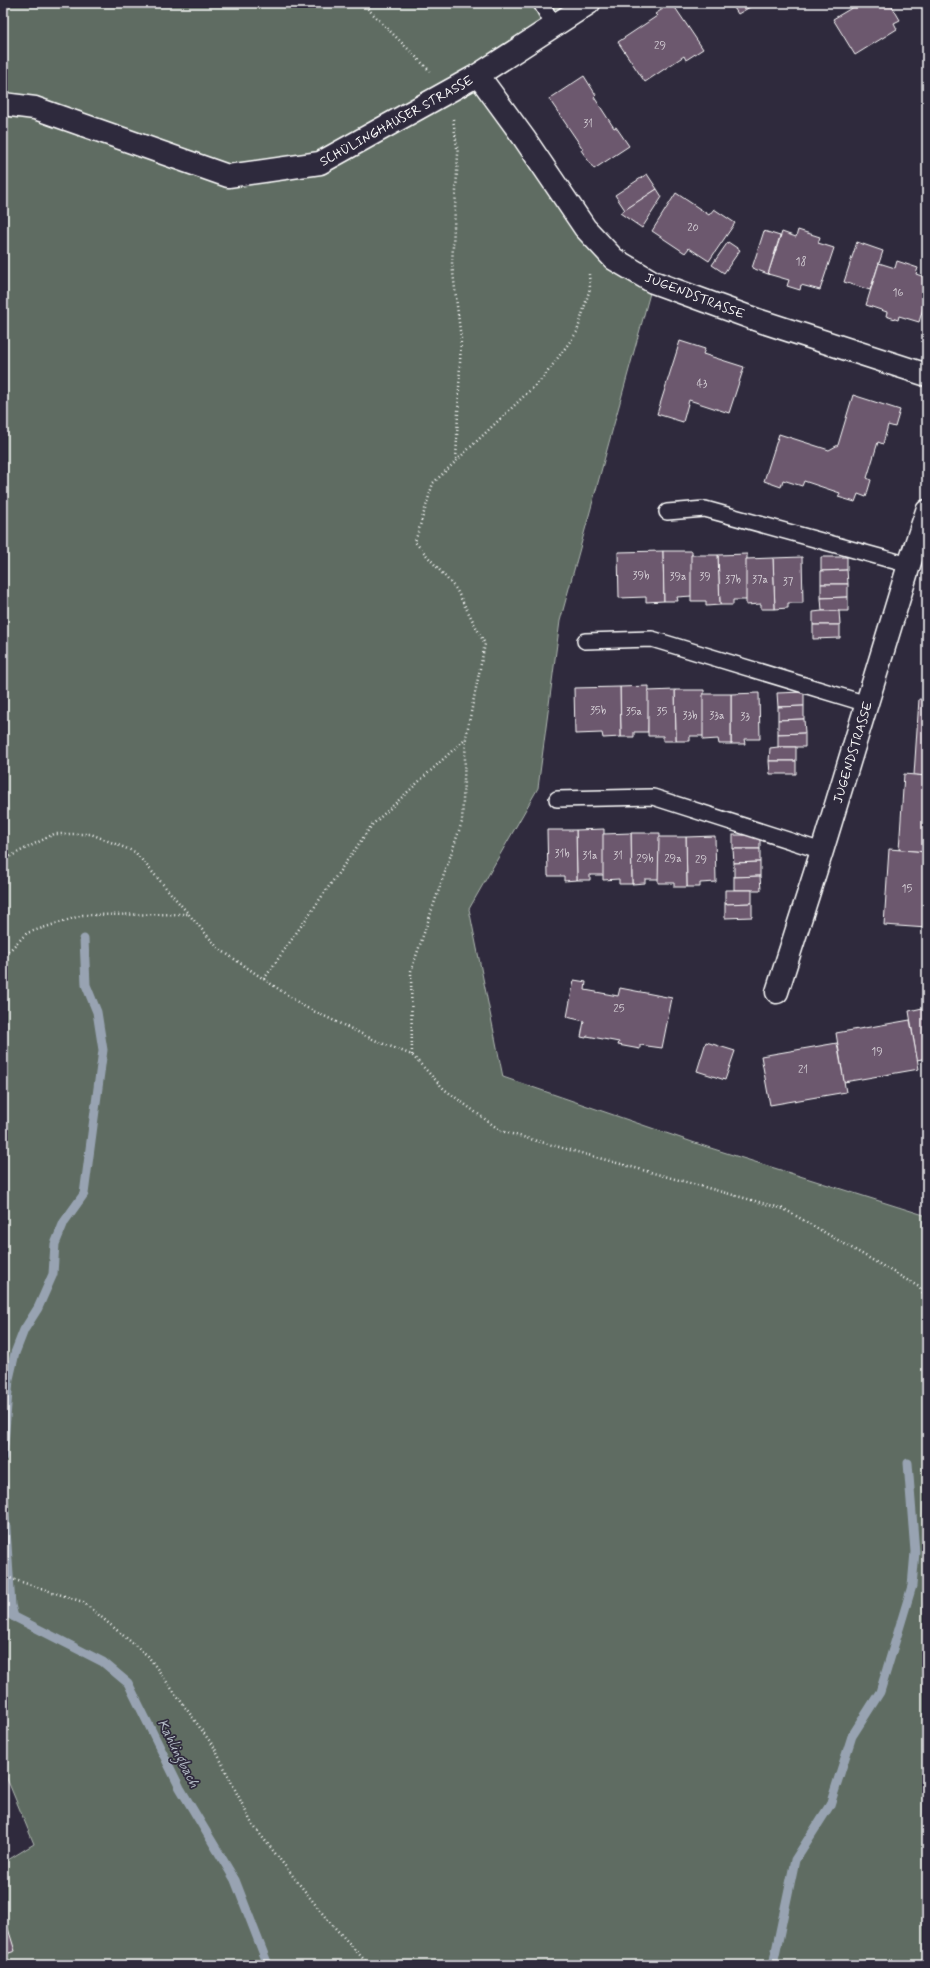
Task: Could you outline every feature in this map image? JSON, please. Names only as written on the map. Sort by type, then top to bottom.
[{"type":"street","name":"SCHÜLINGHAUSER STRASSE","points":[[3,104],[36,108],[228,176],[320,163],[478,75],[589,3]]},
{"type":"street","name":"JUGENDSTRASSE","points":[[478,75],[524,138],[585,228],[614,259],[653,282],[760,321],[927,375]]},
{"type":"street","name":"JUGENDSTRASSE","points":[[777,992],[822,852],[909,565],[927,511]]},
{"type":"lane","points":[[541,3],[554,26]]},
{"type":"lane","points":[[667,512],[705,509],[909,565]]},
{"type":"lane","points":[[585,641],[652,639],[867,704]]},
{"type":"lane","points":[[557,799],[653,797],[822,852]]},
{"type":"path","points":[[362,3],[450,91],[458,154],[452,264],[461,338],[456,462]]},
{"type":"path","points":[[412,1055],[411,971],[462,822],[466,737],[485,644],[456,590],[415,542],[433,484],[543,378],[577,332],[590,288],[589,273]]},
{"type":"path","points":[[264,979],[372,825],[466,737]]},
{"type":"path","points":[[3,860],[54,834],[91,834],[135,852],[218,948],[305,1007],[379,1042],[412,1055],[444,1090],[501,1131],[784,1210],[919,1287],[927,1298]]},
{"type":"path","points":[[3,957],[27,933],[83,915],[189,914]]},
{"type":"path","points":[[3,1576],[83,1602],[148,1656],[214,1747],[252,1824],[326,1918],[369,1965]]},
{"type":"green space","points":[[3,3],[589,3],[478,75],[585,228],[653,282],[560,621],[538,788],[469,909],[503,1077],[701,1145],[927,1216],[927,1965],[3,1965],[3,1863],[34,1844],[3,1769]]},
{"type":"building","points":[[672,3],[703,49],[686,60],[684,56],[645,82],[618,42],[657,16],[655,14]]},
{"type":"building","points":[[731,3],[757,3],[738,14]]},
{"type":"building","points":[[860,3],[890,3],[900,20],[894,23],[897,29],[855,55],[833,19]]},
{"type":"building","points":[[584,76],[596,95],[594,97],[614,128],[616,127],[629,146],[594,169],[581,150],[583,149],[549,99]]},
{"type":"building","points":[[647,174],[657,189],[625,210],[615,195]]},
{"type":"building","points":[[657,189],[662,197],[642,228],[620,213]]},
{"type":"building","points":[[676,193],[709,215],[714,209],[735,223],[709,261],[689,248],[685,253],[652,231]]},
{"type":"building","points":[[798,230],[820,237],[818,243],[834,248],[820,290],[801,285],[800,290],[787,286],[789,280],[768,274],[782,232],[796,237]]},
{"type":"building","points":[[764,231],[780,236],[768,274],[752,268]]},
{"type":"building","points":[[728,242],[740,250],[724,273],[712,265]]},
{"type":"building","points":[[857,242],[883,251],[870,290],[844,282]]},
{"type":"building","points":[[897,261],[918,268],[916,274],[927,278],[927,295],[919,322],[899,316],[898,320],[886,316],[887,312],[866,305],[879,263],[895,268]]},
{"type":"building","points":[[680,341],[705,349],[703,354],[744,367],[729,413],[689,400],[683,422],[657,414]]},
{"type":"building","points":[[853,395],[900,410],[895,427],[888,425],[883,444],[878,442],[867,478],[871,480],[866,497],[858,494],[855,502],[838,497],[840,493],[804,481],[802,486],[783,480],[781,487],[764,481],[779,434],[829,450],[838,445]]},
{"type":"building","points":[[663,551],[664,601],[646,602],[646,597],[619,598],[618,552]]},
{"type":"building","points":[[663,551],[692,551],[692,596],[677,597],[678,601],[664,601]]},
{"type":"building","points":[[747,554],[747,600],[733,600],[733,605],[720,605],[718,555]]},
{"type":"building","points":[[691,555],[718,555],[720,605],[706,606],[706,601],[691,601]]},
{"type":"building","points":[[802,557],[803,603],[788,603],[788,608],[775,609],[773,558]]},
{"type":"building","points":[[821,557],[847,557],[847,570],[821,571]]},
{"type":"building","points":[[773,558],[775,609],[761,609],[761,604],[746,605],[746,559]]},
{"type":"building","points":[[847,570],[848,584],[821,584],[821,571]]},
{"type":"building","points":[[821,584],[848,584],[848,597],[821,598]]},
{"type":"building","points":[[848,597],[848,611],[822,611],[821,598]]},
{"type":"building","points":[[839,611],[840,625],[813,625],[813,612]]},
{"type":"building","points":[[813,625],[840,625],[840,638],[813,639]]},
{"type":"building","points":[[649,686],[648,732],[634,732],[634,737],[621,737],[620,687]]},
{"type":"building","points":[[620,687],[621,737],[603,738],[602,733],[575,734],[574,688]]},
{"type":"building","points":[[675,690],[704,690],[704,736],[690,736],[690,741],[676,741]]},
{"type":"building","points":[[675,690],[676,741],[663,741],[663,736],[648,736],[648,691]]},
{"type":"building","points":[[804,692],[804,706],[778,707],[777,693]]},
{"type":"building","points":[[759,693],[760,739],[744,739],[745,744],[731,744],[731,694]]},
{"type":"building","points":[[703,694],[731,694],[731,744],[719,744],[718,739],[703,740]]},
{"type":"building","points":[[919,699],[927,700],[927,776],[914,775]]},
{"type":"building","points":[[804,706],[804,719],[778,720],[778,707]]},
{"type":"building","points":[[804,719],[805,733],[778,734],[778,720]]},
{"type":"building","points":[[805,733],[805,747],[778,747],[778,734]]},
{"type":"building","points":[[796,747],[796,761],[769,761],[770,748]]},
{"type":"building","points":[[769,761],[796,761],[796,774],[770,774]]},
{"type":"building","points":[[904,774],[927,776],[927,852],[899,850]]},
{"type":"building","points":[[604,829],[604,875],[590,875],[590,880],[577,880],[576,830]]},
{"type":"building","points":[[547,830],[576,830],[577,880],[564,881],[564,876],[548,876]]},
{"type":"building","points":[[631,833],[660,833],[659,879],[645,879],[645,883],[632,884]]},
{"type":"building","points":[[631,833],[632,884],[619,884],[619,879],[603,880],[603,834]]},
{"type":"building","points":[[733,835],[760,835],[760,849],[733,849]]},
{"type":"building","points":[[715,836],[716,882],[700,883],[700,887],[687,887],[686,837]]},
{"type":"building","points":[[659,837],[686,837],[687,887],[674,887],[674,883],[658,883]]},
{"type":"building","points":[[733,849],[760,849],[760,862],[734,863]]},
{"type":"building","points":[[889,849],[927,852],[927,928],[884,925]]},
{"type":"building","points":[[760,862],[760,876],[734,877],[734,863]]},
{"type":"building","points":[[760,876],[761,890],[734,890],[734,877]]},
{"type":"building","points":[[725,890],[752,890],[752,903],[725,904]]},
{"type":"building","points":[[752,903],[752,917],[725,918],[725,904]]},
{"type":"building","points":[[574,980],[586,982],[585,990],[618,996],[620,988],[672,998],[662,1048],[640,1045],[640,1049],[618,1045],[619,1042],[587,1036],[586,1038],[581,1037],[584,1021],[567,1017]]},
{"type":"building","points":[[927,1007],[927,1058],[917,1060],[909,1011]]},
{"type":"building","points":[[910,1020],[919,1069],[844,1082],[836,1033]]},
{"type":"building","points":[[706,1042],[735,1051],[725,1080],[697,1071]]},
{"type":"building","points":[[837,1043],[846,1092],[770,1105],[761,1056]]},
{"type":"building","points":[[6,1922],[15,1951],[3,1955],[3,1923]]},
{"type":"waterway","points":[[3,1457],[9,1379],[15,1353],[24,1330],[38,1308],[53,1274],[55,1244],[64,1222],[84,1194],[103,1050],[97,1012],[86,985],[84,939]]},
{"type":"waterway","points":[[773,1965],[795,1860],[830,1805],[852,1736],[880,1692],[912,1586],[915,1552],[908,1463]]},
{"type":"waterway","points":[[3,1484],[11,1605],[14,1617]]},
{"type":"waterway","name":"Kahlingbach","points":[[3,1611],[103,1662],[128,1683],[180,1788],[235,1880],[268,1965]]}]
